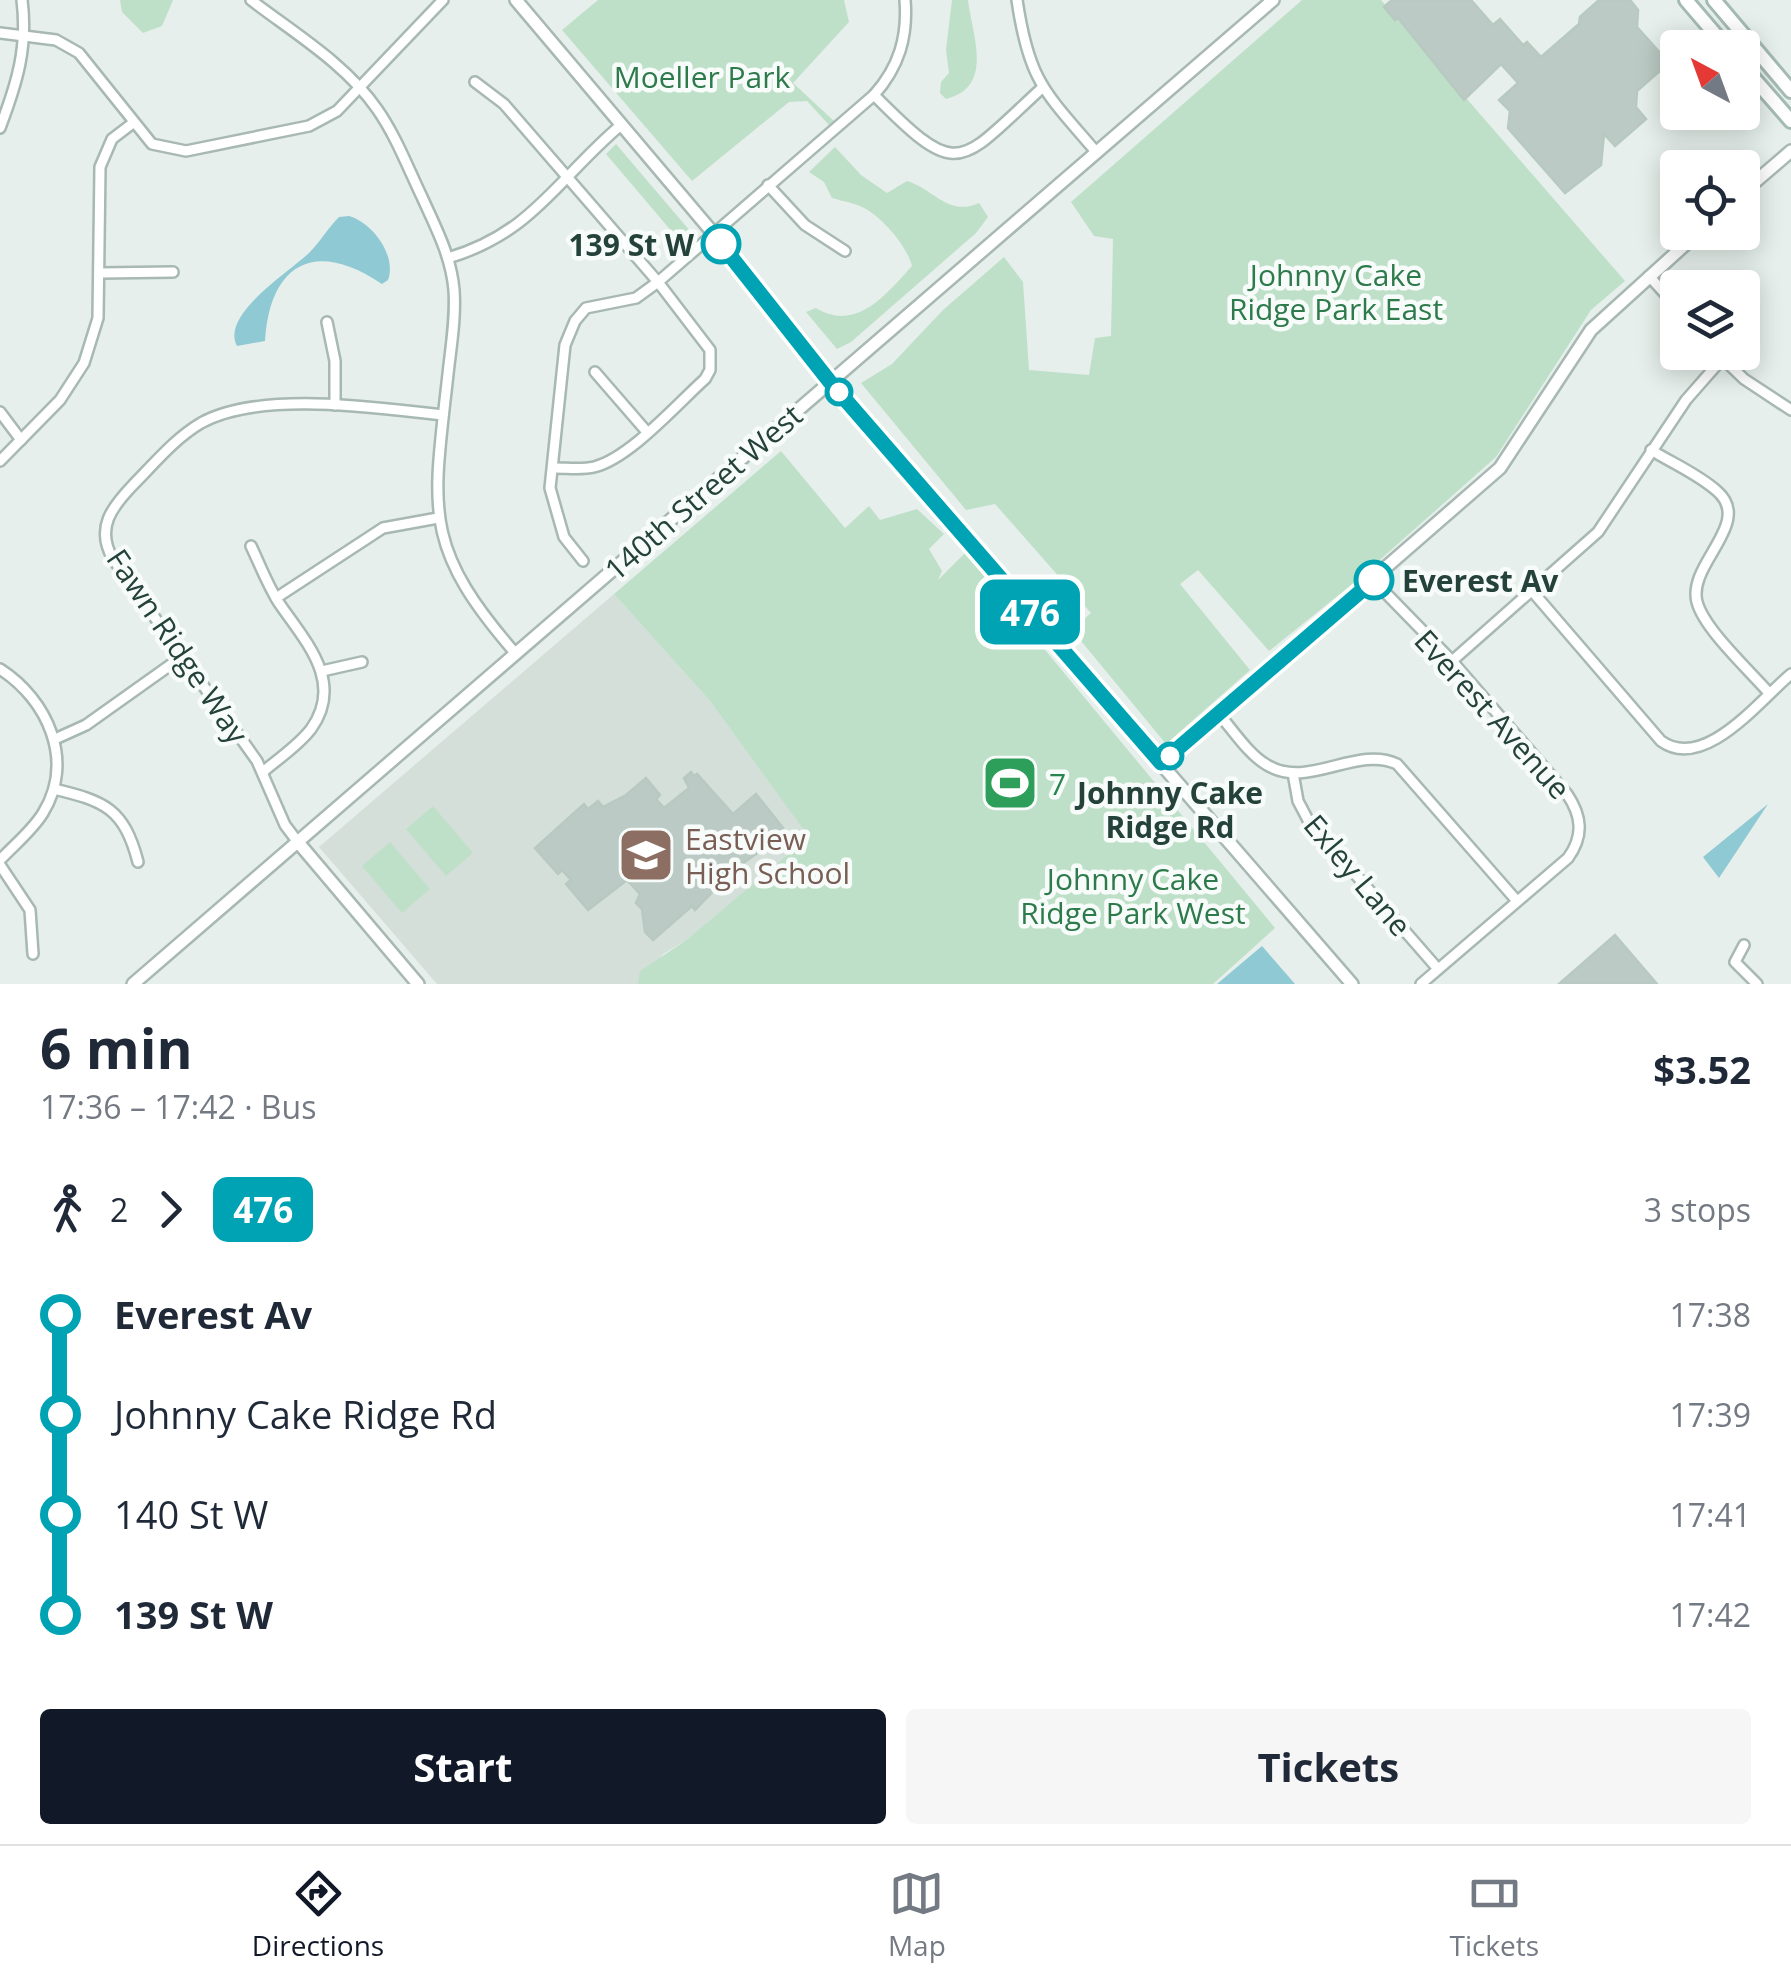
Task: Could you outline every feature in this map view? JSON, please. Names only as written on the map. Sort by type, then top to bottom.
[{"type":"main road","points":[[1686,0],[1712,30]]},
{"type":"main road","points":[[1714,0],[1791,91]]},
{"type":"main road","points":[[1760,86],[1791,121]]},
{"type":"street","points":[[0,128],[20,76],[26,35],[22,0]]},
{"type":"street","points":[[251,0],[361,88],[391,133],[448,258],[454,304],[437,480],[438,518],[444,546],[461,584],[516,654]]},
{"type":"street","points":[[0,33],[56,40],[80,53],[152,144],[186,151],[309,126],[337,111],[443,0]]},
{"type":"street","points":[[516,0],[713,233],[830,382],[1352,984]]},
{"type":"street","points":[[583,560],[564,537],[550,488],[566,346],[575,321],[586,308],[636,298],[658,282],[874,95],[895,66],[903,46],[905,0]]},
{"type":"street","points":[[1017,0],[1025,54],[1042,88],[1097,152]]},
{"type":"street","name":"140th Street West","points":[[133,984],[1273,0]]},
{"type":"street","points":[[475,82],[504,104],[658,282],[710,350],[710,370],[705,379],[606,463],[590,468],[555,468]]},
{"type":"street","points":[[874,95],[922,143],[937,152],[953,154],[980,144],[1042,88]]},
{"type":"street","points":[[0,461],[60,400],[84,363],[98,318],[100,166],[112,139],[133,123]]},
{"type":"street","points":[[448,258],[512,230],[544,204],[621,124]]},
{"type":"street","points":[[1760,179],[1791,152]]},
{"type":"street","points":[[768,186],[806,226],[844,251]]},
{"type":"street","points":[[1161,763],[1500,468],[1591,330],[1678,250]]},
{"type":"street","points":[[101,273],[173,272]]},
{"type":"street","points":[[1649,276],[1660,288]]},
{"type":"street","points":[[327,322],[335,362],[335,405]]},
{"type":"street","points":[[1452,661],[1598,532],[1708,370]]},
{"type":"street","points":[[1738,370],[1791,410]]},
{"type":"street","points":[[595,372],[646,432]]},
{"type":"street","name":"Fawn Ridge Way","points":[[297,841],[285,826],[264,772],[109,552],[105,530],[113,508],[181,437],[213,417],[250,407],[335,405],[443,415]]},
{"type":"street","points":[[0,412],[21,440]]},
{"type":"street","points":[[1651,450],[1715,489],[1724,499],[1728,522],[1699,572],[1696,597],[1706,619],[1769,693]]},
{"type":"street","points":[[276,598],[383,528],[438,518]]},
{"type":"street","points":[[251,546],[276,598],[312,648],[322,671],[324,696],[316,720],[301,740],[264,772]]},
{"type":"street","name":"Everest Avenue","points":[[1374,580],[1452,661],[1571,800],[1580,834],[1568,858],[1517,902]]},
{"type":"street","points":[[1532,592],[1661,740],[1686,751],[1711,743],[1791,674]]},
{"type":"street","points":[[54,739],[86,725],[183,656]]},
{"type":"street","points":[[322,671],[362,662]]},
{"type":"street","points":[[0,669],[31,697],[54,739],[54,789],[38,820],[0,862],[30,910],[33,954]]},
{"type":"street","points":[[1218,714],[1260,761],[1293,774],[1371,760],[1397,764],[1517,902],[1422,984]]},
{"type":"street","name":"Exley Lane","points":[[1293,774],[1298,802],[1308,820],[1438,969]]},
{"type":"street","points":[[54,789],[98,800],[113,811],[133,842],[138,862]]},
{"type":"street","points":[[297,841],[418,984]]},
{"type":"street","points":[[1744,945],[1735,962],[1756,984]]},
{"type":"shaded area","points":[[614,594],[710,701],[810,837],[685,941],[663,954],[638,984],[437,984],[319,847]]},
{"type":"green space","points":[[120,0],[173,0],[162,26],[143,33],[122,12]]},
{"type":"green space","name":"Moeller Park","points":[[598,0],[844,0],[849,22],[793,83],[834,121],[829,125],[807,101],[789,102],[692,181],[562,30]]},
{"type":"green space","points":[[952,0],[968,0],[977,58],[971,83],[961,93],[946,99],[940,93],[941,82],[949,73],[946,50]]},
{"type":"green space","name":"Johnny Cake Ridge Park East","points":[[1302,0],[1381,0],[1625,281],[1591,310],[1496,457],[1356,581],[1269,651],[1198,570],[1180,584],[1250,670],[1166,744],[1072,630],[1091,613],[995,504],[966,510],[861,383],[892,364],[943,310],[1004,257],[1023,282],[1029,370],[1089,375],[1095,338],[1111,336],[1113,239],[1094,236],[1071,202]]},
{"type":"green space","points":[[616,144],[696,238],[685,247],[606,154]]},
{"type":"green space","points":[[835,147],[861,175],[887,193],[907,181],[958,207],[979,203],[988,217],[976,233],[851,342],[837,349],[806,312],[816,308],[845,316],[858,313],[881,298],[912,266],[899,241],[878,218],[860,206],[832,198],[824,182],[809,172]]},
{"type":"green space","name":"Johnny Cake Ridge Park West","points":[[781,451],[845,528],[869,506],[880,520],[917,509],[944,534],[929,549],[942,571],[938,580],[965,553],[1275,928],[1213,984],[638,984],[640,971],[685,941],[809,837],[710,701],[614,594]]},
{"type":"green space","points":[[433,806],[473,853],[446,876],[406,829]]},
{"type":"green space","points":[[390,842],[430,889],[402,913],[362,866]]},
{"type":"water","points":[[349,216],[381,242],[389,261],[388,280],[382,284],[337,263],[317,261],[301,266],[287,276],[276,292],[265,341],[237,346],[234,334],[247,308],[309,253],[339,217]]},
{"type":"water","points":[[1768,804],[1719,878],[1703,857]]},
{"type":"water","points":[[1262,946],[1295,984],[1217,984]]},
{"type":"building","points":[[1392,0],[1471,0],[1493,25],[1500,19],[1523,45],[1527,42],[1541,57],[1579,24],[1580,17],[1599,0],[1630,0],[1638,10],[1637,27],[1660,53],[1660,71],[1637,91],[1636,107],[1646,119],[1615,146],[1604,134],[1601,165],[1565,193],[1508,128],[1510,111],[1499,100],[1518,83],[1501,64],[1464,100],[1398,18],[1395,20],[1384,7]]},
{"type":"building","name":"Eastview High School","points":[[691,772],[733,814],[756,794],[783,828],[778,833],[781,836],[742,864],[745,872],[735,881],[729,875],[695,910],[692,906],[653,940],[645,932],[642,909],[636,903],[640,894],[627,880],[588,910],[566,884],[571,880],[562,870],[558,874],[535,848],[584,804],[588,809],[598,801],[603,807],[646,778],[660,795],[656,799],[664,808],[689,788],[684,778]]},
{"type":"building","points":[[1615,935],[1657,984],[1559,984]]},
{"type":"bus line","name":"476","points":[[721,244],[830,382],[1161,763],[1374,580]]},
{"type":"place","name":"139 St W","points":[[721,244]]},
{"type":"place","name":"Everest Av","points":[[1374,580]]},
{"type":"place","name":"Johnny Cake Ridge Rd","points":[[1170,756]]},
{"type":"place","name":"7","points":[[1010,783]]},
{"type":"place","name":"Eastview High School","points":[[646,855]]}]
